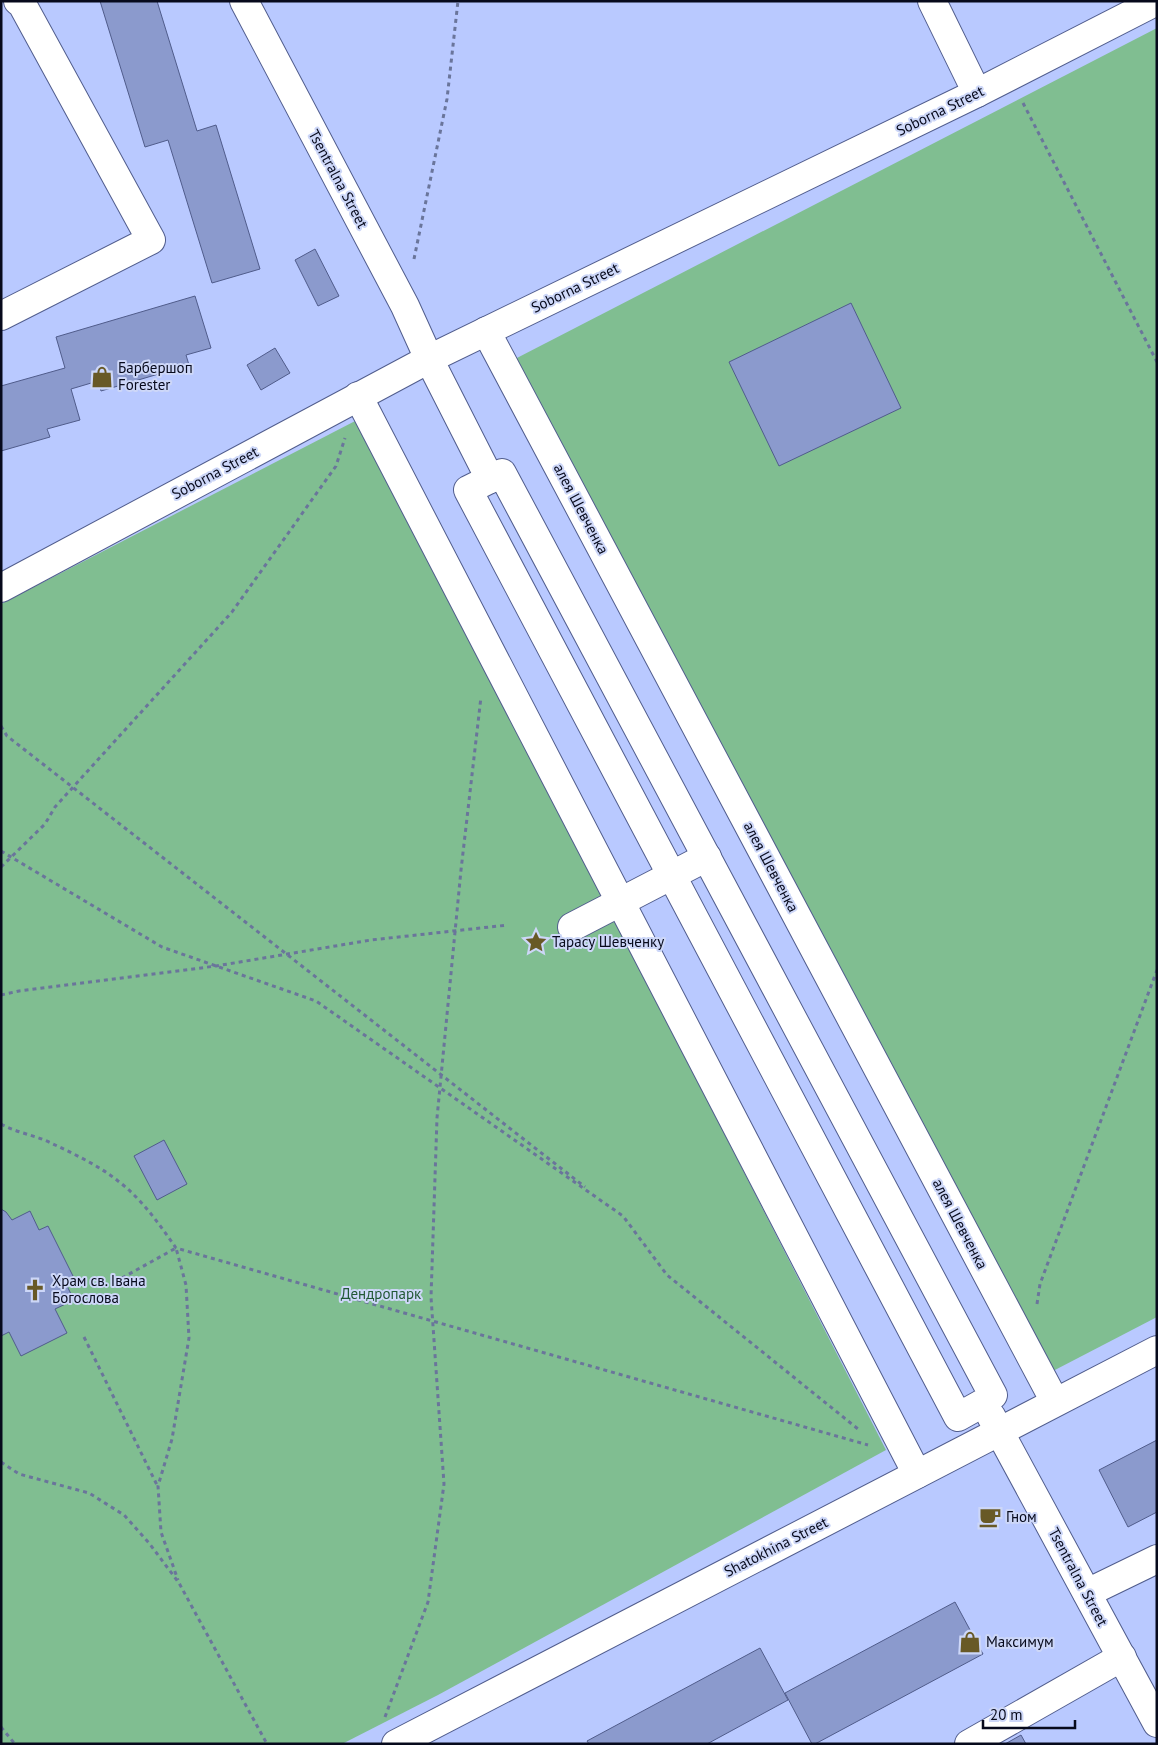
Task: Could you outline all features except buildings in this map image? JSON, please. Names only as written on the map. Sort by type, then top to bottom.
[{"type":"street","name":"Tsentralna Street","points":[[244,1],[405,306],[429,359]]},
{"type":"street","points":[[932,1],[977,93]]},
{"type":"street","name":"Soborna Street","points":[[1,588],[429,359],[977,93],[1157,1]]},
{"type":"street","points":[[1,316],[152,240],[22,2]]},
{"type":"street","name":"алея Шевченка","points":[[486,331],[1055,1402]]},
{"type":"street","points":[[429,359],[490,479]]},
{"type":"street","points":[[358,396],[917,1474]]},
{"type":"street","points":[[502,473],[993,1395],[958,1417],[468,490],[490,479],[502,473]]},
{"type":"street","points":[[572,927],[707,857]]},
{"type":"street","name":"Shatokhina Street","points":[[396,1744],[1157,1350]]},
{"type":"street","points":[[983,1403],[1000,1431]]},
{"type":"street","name":"Tsentralna Street","points":[[1000,1431],[1157,1723]]},
{"type":"street","points":[[1087,1593],[1157,1559]]},
{"type":"street","points":[[969,1744],[1122,1657]]},
{"type":"path","points":[[414,259],[447,99],[458,1]]},
{"type":"path","points":[[1010,76],[1157,362]]},
{"type":"path","points":[[1,867],[45,824],[55,807],[232,612],[336,466],[358,396]]},
{"type":"path","points":[[385,1717],[428,1602],[444,1484],[431,1297],[437,1118],[481,694]]},
{"type":"path","points":[[1,726],[7,736],[73,788],[623,1216],[667,1275],[862,1432]]},
{"type":"path","points":[[1,851],[162,947],[316,1001],[623,1216]]},
{"type":"path","points":[[1,995],[19,991],[216,966],[371,940],[508,925]]},
{"type":"path","points":[[1036,1310],[1040,1284],[1157,970]]},
{"type":"path","points":[[1,1124],[14,1131],[49,1142],[86,1160],[119,1181],[152,1214],[176,1248],[186,1285],[189,1338],[172,1439],[158,1486],[161,1532],[179,1583]]},
{"type":"path","points":[[122,1278],[176,1248],[886,1450],[901,1444]]},
{"type":"path","points":[[84,1337],[158,1486]]},
{"type":"path","points":[[1,1462],[19,1474],[89,1494],[124,1515],[149,1543],[179,1583],[267,1744]]},
{"type":"path","points":[[1,1726],[15,1744]]},
{"type":"green space","points":[[1157,28],[1157,1317],[1053,1371],[513,360]]},
{"type":"green space","name":"Дендропарк","points":[[359,419],[886,1450],[438,1695],[342,1744],[1,1744],[1,604]]},
{"type":"place","name":"Барбершоп Forester","points":[[102,377]]},
{"type":"place","name":"Тарасу Шевченку","points":[[536,942]]},
{"type":"place","name":"Храм св. Iвана Богослова","points":[[35,1290]]},
{"type":"place","name":"Гном","points":[[990,1517]]},
{"type":"place","name":"Максимум","points":[[970,1642]]}]
